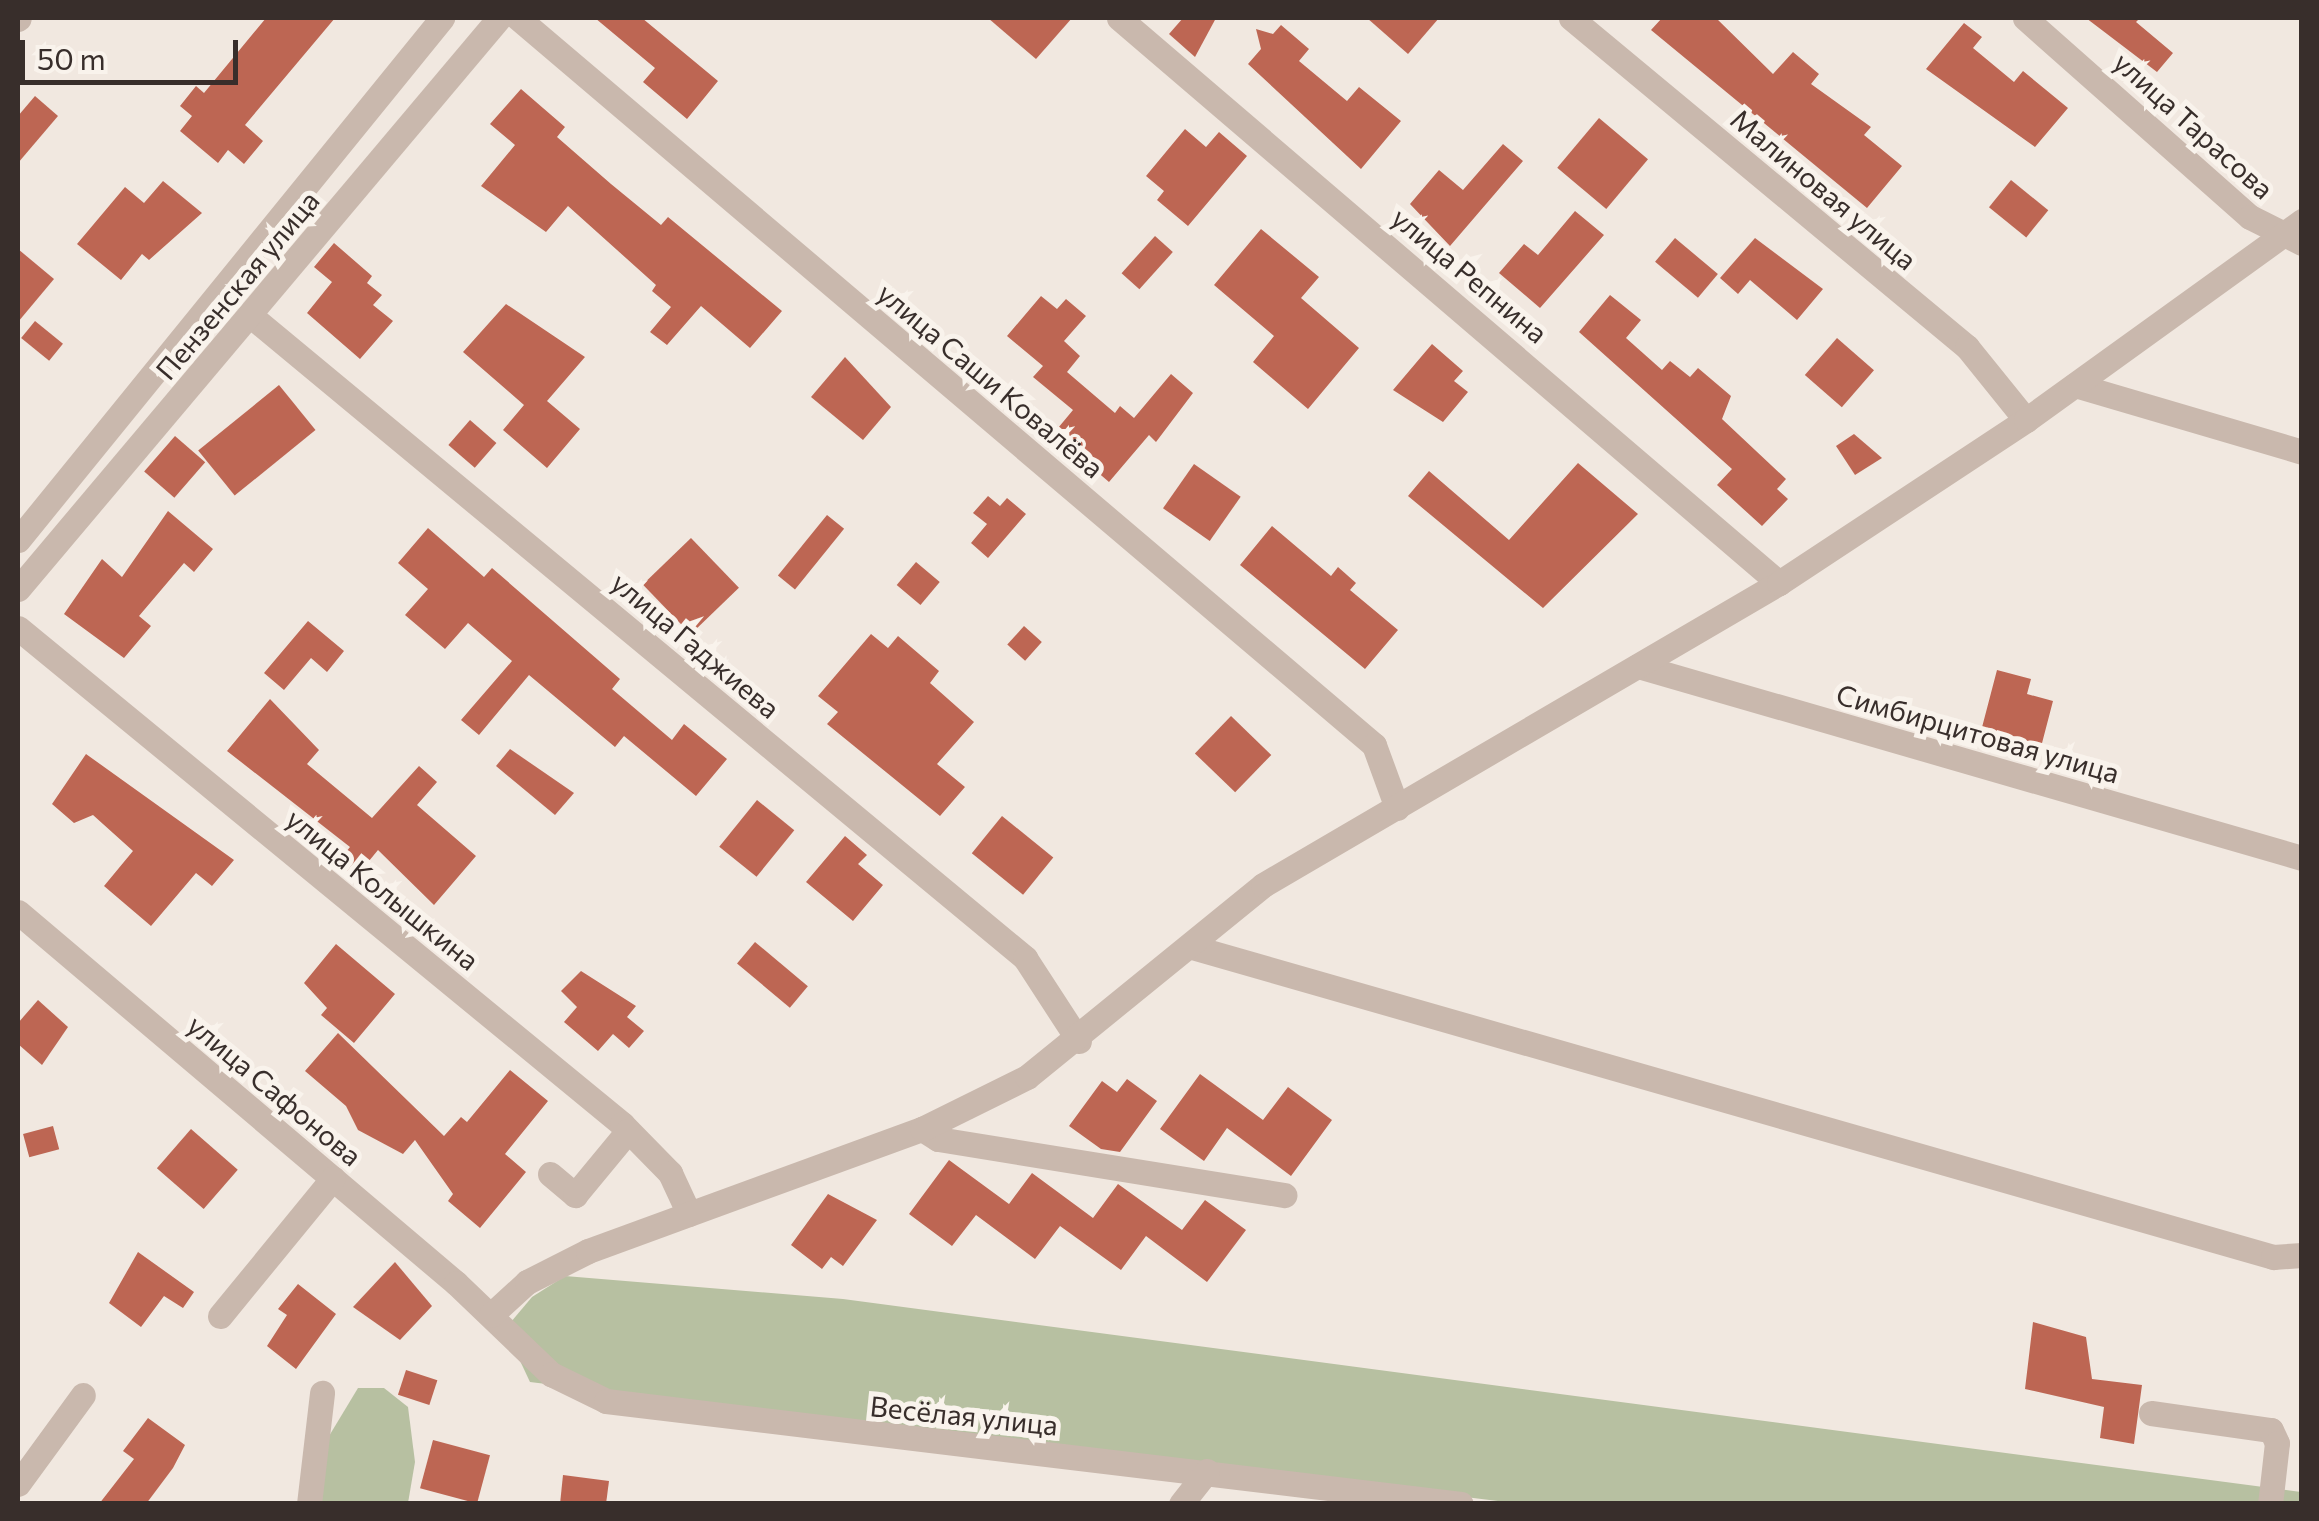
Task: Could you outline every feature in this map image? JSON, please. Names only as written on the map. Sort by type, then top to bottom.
[{"type":"street","points":[[18,540],[442,18]]},
{"type":"street","name":"Пензенская улица","points":[[18,589],[499,18]]},
{"type":"street","name":"улица Саши Ковалёва","points":[[518,18],[1374,744],[1397,808]]},
{"type":"street","name":"улица Репнина","points":[[1118,18],[1779,583]]},
{"type":"street","name":"Малиновая улица","points":[[1571,18],[1968,346],[2026,420]]},
{"type":"street","name":"улица Тарасова","points":[[2025,18],[2290,240]]},
{"type":"street","points":[[491,1315],[527,1282],[588,1250],[922,1129],[1028,1077],[1079,1041],[1262,886],[1779,583],[2290,240],[2302,222]]},
{"type":"street","name":"улица Гаджиева","points":[[251,316],[1026,958],[1079,1041]]},
{"type":"street","points":[[2075,385],[2302,452]]},
{"type":"street","name":"улица Колышкина","points":[[18,628],[628,1131],[670,1173],[689,1214]]},
{"type":"street","name":"Симбирцитовая улица","points":[[1638,666],[2302,858]]},
{"type":"street","name":"улица Сафонова","points":[[18,912],[491,1315]]},
{"type":"street","points":[[1192,947],[2272,1257],[2302,1255]]},
{"type":"street","points":[[922,1129],[938,1139],[1285,1195]]},
{"type":"street","points":[[550,1174],[575,1195],[628,1131]]},
{"type":"street","points":[[220,1316],[333,1178]]},
{"type":"street","name":"Весёлая улица","points":[[491,1315],[551,1374],[644,1411],[1207,1471],[1461,1504]]},
{"type":"street","points":[[308,1504],[322,1393]]},
{"type":"street","points":[[18,1484],[83,1395]]},
{"type":"street","points":[[2152,1413],[2271,1430],[2277,1443],[2270,1504]]},
{"type":"street","points":[[1181,1504],[1207,1471]]},
{"type":"green space","points":[[565,1276],[843,1299],[2301,1492],[2301,1503],[1514,1503],[530,1382],[505,1329],[532,1297]]},
{"type":"green space","points":[[358,1388],[384,1388],[408,1407],[415,1462],[408,1503],[317,1504],[323,1446]]},
{"type":"building","points":[[266,18],[335,18],[245,125],[263,141],[244,164],[228,150],[218,163],[180,131],[192,116],[180,106],[196,86],[204,93]]},
{"type":"building","points":[[595,18],[642,18],[718,81],[687,119],[643,82],[655,68]]},
{"type":"building","points":[[988,18],[1072,18],[1036,59]]},
{"type":"building","points":[[1183,18],[1216,18],[1195,57],[1169,34]]},
{"type":"building","points":[[1367,18],[1439,18],[1408,54]]},
{"type":"building","points":[[1662,18],[1716,18],[1773,74],[1793,52],[1819,74],[1811,84],[1871,127],[1864,135],[1902,166],[1867,208],[1651,30]]},
{"type":"building","points":[[2086,18],[2140,18],[2136,22],[2173,53],[2157,72]]},
{"type":"building","points":[[1964,23],[1982,37],[1973,48],[2014,82],[2023,71],[2068,108],[2035,147],[1926,69]]},
{"type":"building","points":[[1281,25],[1309,49],[1299,61],[1347,101],[1359,87],[1401,121],[1361,169],[1248,64],[1261,49],[1256,29],[1273,34]]},
{"type":"building","points":[[521,89],[565,127],[557,137],[611,184],[661,225],[668,217],[782,311],[750,348],[701,306],[667,345],[650,332],[671,307],[652,291],[656,285],[568,206],[546,232],[481,186],[515,145],[490,124]]},
{"type":"building","points":[[35,96],[58,116],[18,163],[18,116]]},
{"type":"building","points":[[1599,118],[1648,159],[1606,209],[1557,168]]},
{"type":"building","points":[[1185,129],[1206,147],[1219,132],[1247,156],[1188,226],[1157,200],[1164,191],[1146,176]]},
{"type":"building","points":[[1503,144],[1523,161],[1450,246],[1410,204],[1439,170],[1463,190]]},
{"type":"building","points":[[2011,180],[2048,210],[2026,237],[1989,207]]},
{"type":"building","points":[[163,181],[202,213],[149,260],[142,254],[121,280],[77,244],[125,187],[144,203]]},
{"type":"building","points":[[1575,211],[1604,235],[1540,308],[1499,273],[1524,244],[1538,255]]},
{"type":"building","points":[[1261,229],[1319,277],[1301,298],[1359,348],[1308,409],[1253,362],[1274,336],[1214,285]]},
{"type":"building","points":[[1155,236],[1173,252],[1139,289],[1122,273]]},
{"type":"building","points":[[1675,238],[1718,274],[1698,298],[1655,262]]},
{"type":"building","points":[[1755,238],[1823,289],[1797,320],[1750,280],[1738,294],[1720,278]]},
{"type":"building","points":[[334,243],[372,276],[367,283],[382,295],[373,305],[393,321],[360,359],[307,313],[332,282],[314,267]]},
{"type":"building","points":[[18,249],[54,279],[18,322]]},
{"type":"building","points":[[1610,295],[1641,320],[1626,338],[1662,370],[1670,361],[1690,377],[1698,368],[1731,396],[1722,419],[1786,479],[1777,489],[1788,499],[1762,526],[1717,485],[1732,469],[1579,332]]},
{"type":"building","points":[[1041,296],[1057,309],[1066,299],[1086,316],[1064,341],[1080,356],[1067,372],[1115,413],[1120,406],[1134,418],[1171,374],[1193,393],[1156,442],[1149,435],[1109,482],[1053,434],[1073,410],[1033,377],[1043,366],[1007,336]]},
{"type":"building","points":[[506,304],[585,357],[547,401],[580,429],[547,468],[503,430],[524,405],[463,352]]},
{"type":"building","points":[[35,321],[63,344],[49,361],[21,338]]},
{"type":"building","points":[[1837,338],[1874,370],[1842,407],[1805,375]]},
{"type":"building","points":[[1432,344],[1463,371],[1454,381],[1468,392],[1443,422],[1393,390]]},
{"type":"building","points":[[845,357],[891,407],[863,440],[811,397]]},
{"type":"building","points":[[279,385],[316,430],[235,496],[198,450]]},
{"type":"building","points":[[470,420],[496,443],[475,468],[448,445]]},
{"type":"building","points":[[1854,434],[1882,458],[1855,475],[1836,446]]},
{"type":"building","points":[[175,436],[205,462],[174,498],[144,471]]},
{"type":"building","points":[[1578,463],[1638,514],[1543,608],[1408,496],[1429,471],[1509,540]]},
{"type":"building","points":[[1194,464],[1241,497],[1210,541],[1163,508]]},
{"type":"building","points":[[988,496],[1000,506],[1007,498],[1026,514],[988,558],[971,543],[987,524],[973,513]]},
{"type":"building","points":[[168,511],[213,549],[194,572],[184,563],[139,616],[151,626],[124,658],[64,614],[102,559],[122,577]]},
{"type":"building","points":[[827,515],[844,529],[795,589],[778,576]]},
{"type":"building","points":[[1272,526],[1331,576],[1338,567],[1356,583],[1350,590],[1398,630],[1365,669],[1240,565]]},
{"type":"building","points":[[428,528],[484,577],[492,568],[620,679],[612,689],[672,740],[684,724],[727,759],[696,796],[624,736],[615,747],[529,675],[479,735],[461,720],[512,661],[468,623],[445,649],[405,615],[428,589],[398,563]]},
{"type":"building","points":[[691,538],[739,588],[691,634],[643,585]]},
{"type":"building","points":[[916,562],[940,582],[920,605],[897,585]]},
{"type":"building","points":[[308,621],[344,651],[327,672],[311,658],[284,690],[264,673]]},
{"type":"building","points":[[1024,626],[1042,642],[1025,661],[1007,645]]},
{"type":"building","points":[[871,634],[888,648],[898,636],[939,671],[930,683],[974,722],[937,764],[965,787],[940,816],[827,724],[838,712],[818,696]]},
{"type":"building","points":[[1997,670],[2031,679],[2027,694],[2053,701],[2041,747],[1980,735]]},
{"type":"building","points":[[270,699],[319,750],[307,764],[372,818],[419,766],[437,782],[417,805],[476,856],[434,905],[378,850],[355,878],[337,863],[350,847],[227,751]]},
{"type":"building","points":[[1231,716],[1271,755],[1235,792],[1195,753]]},
{"type":"building","points":[[510,749],[574,793],[555,815],[496,766]]},
{"type":"building","points":[[86,754],[234,860],[212,886],[196,873],[151,926],[104,886],[133,851],[93,815],[74,823],[52,804]]},
{"type":"building","points":[[757,800],[794,830],[757,877],[719,847]]},
{"type":"building","points":[[1002,816],[1053,858],[1023,895],[972,853]]},
{"type":"building","points":[[845,836],[867,855],[858,864],[883,885],[853,921],[806,882]]},
{"type":"building","points":[[755,942],[808,986],[790,1008],[737,963]]},
{"type":"building","points":[[336,944],[395,994],[354,1043],[321,1015],[327,1008],[304,983]]},
{"type":"building","points":[[581,971],[636,1006],[627,1017],[644,1031],[629,1048],[613,1034],[598,1051],[564,1022],[577,1007],[561,991]]},
{"type":"building","points":[[38,1000],[68,1027],[42,1065],[18,1044],[18,1023]]},
{"type":"building","points":[[338,1033],[444,1136],[461,1117],[467,1122],[510,1070],[548,1101],[505,1154],[526,1172],[480,1228],[448,1201],[453,1194],[415,1140],[403,1154],[358,1130],[346,1106],[305,1071]]},
{"type":"building","points":[[1200,1074],[1263,1120],[1288,1087],[1332,1120],[1291,1176],[1227,1128],[1204,1161],[1160,1129]]},
{"type":"building","points":[[1127,1079],[1157,1101],[1120,1152],[1101,1149],[1069,1126],[1102,1081],[1117,1092]]},
{"type":"building","points":[[53,1126],[59,1149],[29,1157],[23,1134]]},
{"type":"building","points":[[191,1129],[238,1170],[204,1209],[157,1168]]},
{"type":"building","points":[[949,1160],[1009,1204],[1032,1173],[1093,1218],[1118,1184],[1182,1230],[1205,1200],[1246,1230],[1207,1282],[1146,1236],[1121,1270],[1060,1226],[1035,1259],[976,1215],[952,1246],[909,1214]]},
{"type":"building","points":[[828,1194],[877,1220],[843,1266],[831,1257],[822,1269],[791,1245]]},
{"type":"building","points":[[138,1252],[194,1292],[183,1308],[164,1296],[141,1327],[109,1303]]},
{"type":"building","points":[[395,1262],[432,1306],[400,1340],[353,1307]]},
{"type":"building","points":[[298,1284],[336,1314],[296,1369],[267,1346],[287,1315],[278,1309]]},
{"type":"building","points":[[2033,1322],[2086,1337],[2092,1379],[2142,1385],[2134,1444],[2100,1438],[2104,1407],[2025,1389]]},
{"type":"building","points":[[406,1370],[437,1380],[429,1405],[398,1395]]},
{"type":"building","points":[[148,1418],[185,1445],[173,1468],[146,1504],[99,1504],[134,1459],[123,1451]]},
{"type":"building","points":[[433,1440],[490,1455],[477,1504],[420,1488]]},
{"type":"building","points":[[563,1475],[609,1481],[606,1504],[560,1504]]}]
